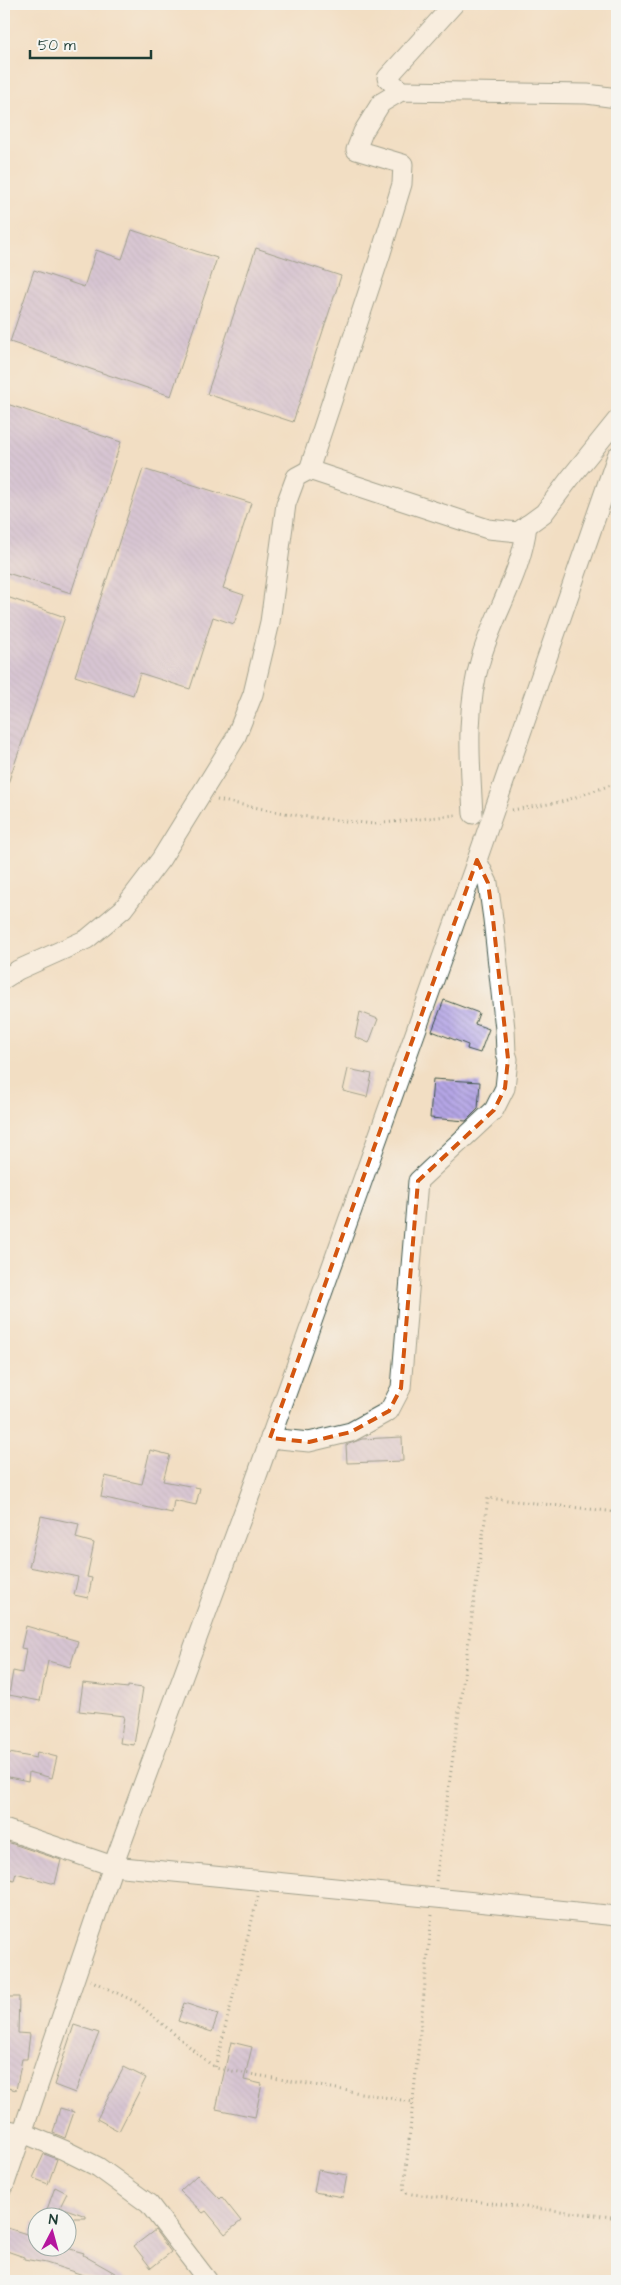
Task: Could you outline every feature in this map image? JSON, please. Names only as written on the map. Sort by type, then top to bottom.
[{"type":"street","points":[[401,91],[387,78],[454,4]]},
{"type":"street","points":[[309,470],[402,184],[403,164],[356,150],[363,132],[381,103],[401,91],[587,94],[617,98]]},
{"type":"street","points":[[4,979],[18,970],[87,939],[123,909],[161,859],[235,739],[253,694],[270,622],[286,504],[296,476],[309,470],[488,529],[518,532],[544,513],[617,420]]},
{"type":"street","points":[[4,2186],[113,1866],[270,1438],[477,860],[616,464]]},
{"type":"street","points":[[473,814],[469,750],[471,698],[481,657],[521,557],[528,525]]},
{"type":"street","points":[[270,1438],[309,1442],[351,1432],[389,1411],[401,1388],[418,1181],[494,1110],[505,1088],[508,1059],[491,905],[488,883],[477,860]]},
{"type":"street","points":[[4,1829],[113,1866],[617,1916]]},
{"type":"street","points":[[4,2129],[23,2133],[98,2167],[150,2204],[208,2281]]},
{"type":"path","points":[[492,813],[561,802],[617,783]]},
{"type":"path","points":[[199,797],[300,816],[374,824],[473,814]]},
{"type":"path","points":[[617,1512],[488,1498],[434,1897],[404,2183],[407,2193],[612,2217],[617,2221]]},
{"type":"path","points":[[216,2068],[262,1881]]},
{"type":"path","points":[[77,1973],[136,2002],[216,2068],[413,2102]]},
{"type":"highlighted area","points":[[477,860],[488,883],[493,919],[508,1059],[505,1088],[494,1110],[418,1181],[401,1388],[389,1411],[351,1432],[309,1442],[270,1438]]},
{"type":"building","points":[[132,230],[217,258],[171,396],[10,342],[34,270],[84,287],[96,250],[122,259]]},
{"type":"building","points":[[256,248],[341,276],[293,422],[207,394]]},
{"type":"building","points":[[4,403],[121,442],[71,593],[4,572]]},
{"type":"building","points":[[143,469],[251,503],[223,588],[244,595],[234,624],[213,617],[190,689],[140,673],[133,695],[75,676]]},
{"type":"building","points":[[4,596],[65,617],[6,789],[4,789]]},
{"type":"building","points":[[444,1000],[479,1013],[475,1024],[489,1029],[480,1053],[467,1049],[468,1045],[432,1031]]},
{"type":"building","points":[[360,1012],[378,1019],[369,1043],[355,1037]]},
{"type":"building","points":[[348,1069],[372,1074],[367,1097],[343,1091]]},
{"type":"building","points":[[433,1079],[480,1082],[478,1109],[466,1121],[430,1118]]},
{"type":"building","points":[[402,1437],[403,1461],[347,1463],[346,1445],[362,1439]]},
{"type":"building","points":[[150,1450],[170,1455],[163,1481],[200,1488],[196,1505],[174,1500],[172,1513],[101,1497],[105,1476],[142,1484]]},
{"type":"building","points":[[41,1516],[79,1524],[76,1538],[94,1543],[87,1577],[92,1578],[88,1598],[74,1595],[78,1577],[29,1567]]},
{"type":"building","points":[[26,1626],[78,1641],[70,1667],[48,1661],[40,1701],[9,1695],[13,1671],[22,1673],[26,1649],[21,1648]]},
{"type":"building","points":[[83,1683],[143,1688],[134,1745],[120,1743],[124,1716],[79,1711]]},
{"type":"building","points":[[4,1752],[36,1758],[37,1752],[57,1757],[52,1778],[29,1772],[28,1781],[4,1776]]},
{"type":"building","points":[[7,1842],[61,1860],[55,1884],[16,1873],[14,1880],[4,1877],[4,1846],[6,1847]]},
{"type":"building","points":[[4,1997],[19,1997],[18,2033],[30,2034],[27,2059],[22,2059],[16,2090],[4,2087]]},
{"type":"building","points":[[184,2003],[218,2014],[212,2032],[178,2021]]},
{"type":"building","points":[[74,2025],[99,2033],[75,2093],[54,2085]]},
{"type":"building","points":[[231,2042],[252,2047],[244,2080],[262,2084],[255,2117],[216,2109]]},
{"type":"building","points":[[124,2067],[146,2078],[119,2131],[97,2119]]},
{"type":"building","points":[[60,2108],[74,2112],[65,2138],[53,2133]]},
{"type":"building","points":[[44,2154],[57,2159],[48,2184],[33,2178]]},
{"type":"building","points":[[318,2170],[347,2175],[343,2197],[314,2192]]},
{"type":"building","points":[[197,2175],[220,2199],[222,2197],[241,2221],[225,2234],[206,2211],[203,2213],[180,2191]]},
{"type":"building","points":[[55,2187],[67,2193],[60,2207],[63,2208],[48,2208]]},
{"type":"building","points":[[78,2213],[86,2216],[86,2218],[78,2218]]},
{"type":"building","points":[[4,2227],[28,2234],[28,2258],[78,2258],[78,2251],[84,2253],[83,2255],[129,2281],[102,2281],[46,2263],[24,2259],[24,2257],[4,2250]]},
{"type":"building","points":[[155,2230],[171,2252],[151,2268],[134,2246]]}]
